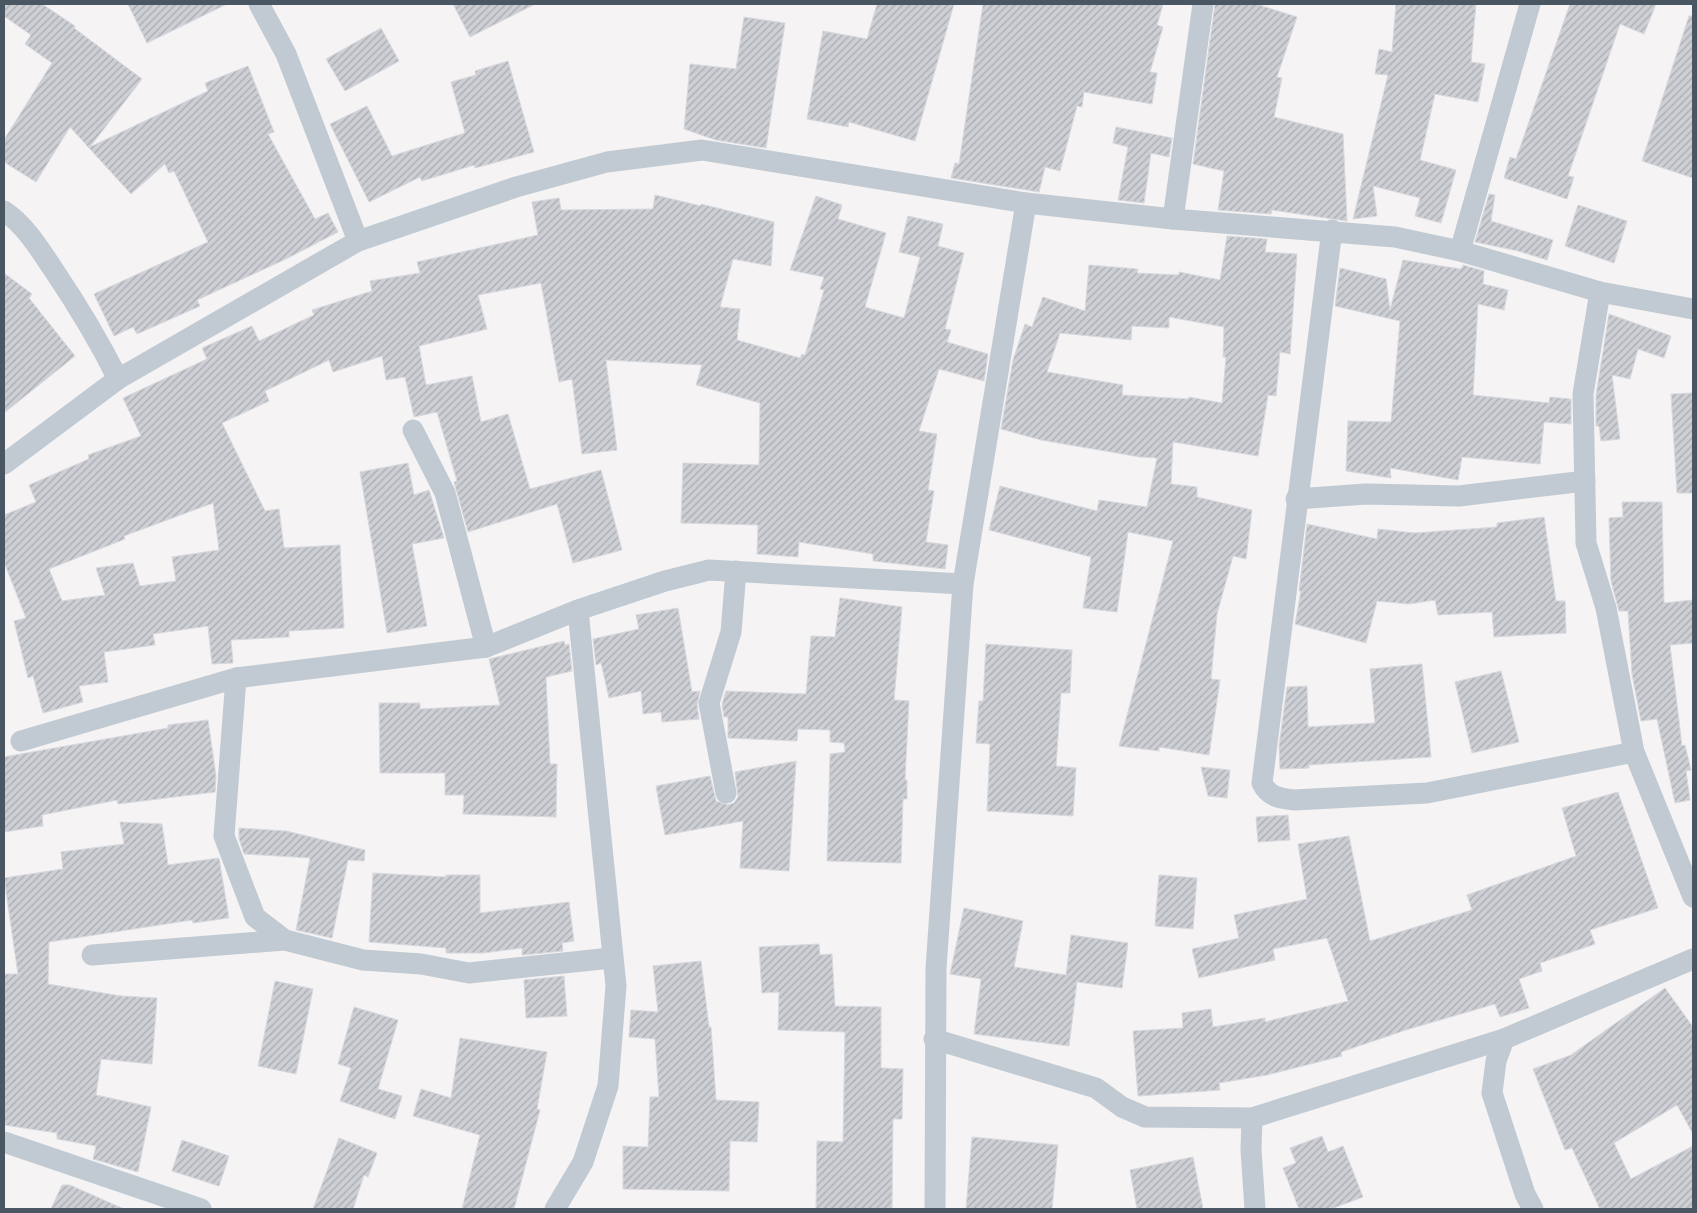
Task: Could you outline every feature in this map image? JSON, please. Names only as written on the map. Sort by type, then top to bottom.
[{"type":"street","points":[[259,4],[286,54],[358,242]]},
{"type":"street","points":[[1173,219],[1203,4]]},
{"type":"street","points":[[1460,251],[1530,4]]},
{"type":"street","points":[[4,464],[118,379],[358,242],[516,187],[607,162],[702,150],[1026,203],[1173,219],[1332,230],[1395,237],[1460,251],[1600,292],[1693,309]]},
{"type":"street","points":[[935,1209],[934,1039],[941,883],[963,584],[1026,203]]},
{"type":"street","points":[[4,211],[13,216],[36,244],[88,320],[118,379]]},
{"type":"street","points":[[1332,230],[1296,500],[1262,783],[1266,791],[1276,798],[1294,800],[1427,793],[1634,752]]},
{"type":"street","points":[[1600,292],[1583,394],[1586,543],[1606,608],[1634,752],[1693,897]]},
{"type":"street","points":[[413,430],[445,493],[486,647]]},
{"type":"street","points":[[1296,500],[1366,494],[1459,496],[1585,481]]},
{"type":"street","points":[[21,741],[236,678],[486,647],[578,610],[665,581],[709,570],[963,584]]},
{"type":"street","points":[[726,793],[709,703],[730,632],[736,571]]},
{"type":"street","points":[[556,1209],[582,1162],[608,1086],[616,986],[611,958],[578,610]]},
{"type":"street","points":[[236,678],[224,836],[255,917],[285,940]]},
{"type":"street","points":[[92,954],[285,940],[363,960],[421,964],[469,973],[611,958]]},
{"type":"street","points":[[934,1039],[1096,1088],[1122,1107],[1145,1117],[1252,1118],[1504,1039],[1693,959]]},
{"type":"street","points":[[1504,1039],[1496,1061],[1492,1093],[1525,1194],[1533,1209]]},
{"type":"street","points":[[1252,1118],[1251,1150],[1255,1209]]},
{"type":"street","points":[[4,1142],[201,1209]]},
{"type":"building","points":[[4,4],[42,4],[75,26],[74,28],[142,79],[90,147],[208,91],[205,83],[248,66],[274,132],[268,134],[315,219],[328,213],[338,232],[286,259],[197,300],[200,306],[137,334],[133,327],[114,336],[94,294],[208,242],[174,171],[169,173],[165,164],[131,194],[70,127],[36,182],[4,162],[4,140],[52,63],[25,44],[31,35],[4,16]]},
{"type":"building","points":[[128,4],[227,4],[147,43]]},
{"type":"building","points":[[453,4],[535,4],[470,37]]},
{"type":"building","points":[[877,4],[954,4],[915,141],[849,122],[848,127],[807,119],[823,31],[867,39]]},
{"type":"building","points":[[983,4],[1163,4],[1157,25],[1163,27],[1150,72],[1157,73],[1152,104],[1084,92],[1082,107],[1077,106],[1060,171],[1045,167],[1039,192],[951,178],[955,163],[959,164]]},
{"type":"building","points":[[1215,4],[1256,4],[1297,17],[1277,77],[1282,78],[1274,117],[1343,134],[1347,221],[1272,210],[1271,214],[1218,210],[1224,171],[1193,164]]},
{"type":"building","points":[[1396,4],[1476,4],[1471,62],[1485,64],[1478,102],[1435,94],[1420,160],[1456,170],[1441,223],[1415,216],[1420,198],[1373,186],[1377,216],[1353,219],[1388,75],[1375,74],[1379,49],[1392,52]]},
{"type":"building","points":[[1570,4],[1656,4],[1644,34],[1620,24],[1568,176],[1574,177],[1567,199],[1504,178],[1510,157],[1516,159]]},
{"type":"building","points":[[1689,16],[1693,16],[1693,178],[1642,161]]},
{"type":"building","points":[[744,17],[785,23],[766,148],[716,140],[684,129],[690,64],[736,69]]},
{"type":"building","points":[[381,28],[399,61],[345,91],[326,59]]},
{"type":"building","points":[[508,61],[534,152],[475,168],[474,165],[422,181],[420,177],[369,202],[330,124],[367,106],[392,156],[465,133],[451,82],[476,75],[475,71]]},
{"type":"building","points":[[1116,127],[1172,138],[1169,157],[1151,153],[1144,203],[1118,200],[1128,147],[1113,143]]},
{"type":"building","points":[[1489,194],[1495,195],[1491,221],[1553,240],[1547,260],[1518,251],[1475,242]]},
{"type":"building","points":[[655,195],[774,222],[771,266],[733,259],[720,307],[740,309],[737,340],[800,358],[802,354],[805,355],[824,290],[820,289],[824,277],[790,270],[816,196],[842,205],[838,219],[886,233],[865,307],[904,318],[920,257],[899,252],[908,216],[943,224],[938,246],[964,253],[945,329],[951,330],[947,342],[988,354],[984,381],[939,369],[919,431],[937,434],[928,490],[934,491],[926,542],[948,545],[945,569],[873,561],[873,554],[799,542],[798,557],[757,554],[758,525],[681,523],[683,463],[759,465],[760,403],[696,385],[702,365],[606,360],[617,450],[582,454],[572,379],[559,382],[541,283],[478,295],[487,329],[419,346],[426,385],[472,376],[481,422],[508,414],[530,489],[601,470],[622,550],[573,563],[557,504],[468,532],[454,482],[457,481],[437,412],[414,417],[405,377],[386,380],[382,356],[333,372],[329,360],[265,391],[269,401],[222,423],[265,511],[279,509],[284,548],[340,545],[344,628],[289,631],[289,637],[231,640],[233,663],[212,664],[208,626],[153,634],[155,645],[104,652],[108,682],[79,686],[83,702],[43,713],[33,676],[28,678],[14,621],[26,618],[4,562],[4,515],[36,502],[29,485],[89,459],[88,455],[141,436],[123,398],[207,359],[202,348],[252,326],[259,341],[314,315],[312,310],[372,291],[370,281],[420,273],[417,262],[538,235],[532,202],[559,198],[561,210],[653,209]],"holes":[[[213,503],[219,550],[172,557],[176,581],[140,586],[133,563],[96,568],[105,595],[62,601],[49,569],[125,539],[124,536]]]},
{"type":"building","points":[[1578,205],[1627,221],[1614,263],[1565,246]]},
{"type":"building","points":[[1227,236],[1267,239],[1265,252],[1297,254],[1290,354],[1280,352],[1276,396],[1268,395],[1258,456],[1173,442],[1171,484],[1197,487],[1197,497],[1252,510],[1246,559],[1233,556],[1217,614],[1211,679],[1220,680],[1209,755],[1159,747],[1159,751],[1119,746],[1173,541],[1128,532],[1117,612],[1083,608],[1091,557],[989,530],[1000,486],[1097,511],[1099,500],[1147,507],[1157,458],[1140,457],[1041,440],[1001,429],[1013,360],[1025,324],[1032,327],[1043,297],[1085,311],[1089,265],[1138,269],[1137,273],[1179,275],[1179,272],[1220,280]],"holes":[[[1169,317],[1224,327],[1223,357],[1226,357],[1222,403],[1189,397],[1188,399],[1122,395],[1123,385],[1047,372],[1060,333],[1131,340],[1132,326],[1169,328]]]},
{"type":"building","points":[[1403,260],[1461,269],[1463,265],[1484,271],[1483,284],[1508,290],[1504,310],[1478,304],[1473,395],[1549,403],[1550,397],[1571,399],[1571,424],[1544,422],[1540,464],[1462,457],[1458,480],[1390,468],[1391,478],[1346,471],[1348,421],[1391,422],[1400,321],[1335,306],[1340,268],[1386,279],[1390,310]]},
{"type":"building","points":[[4,273],[32,294],[29,298],[75,356],[4,413]]},
{"type":"building","points":[[1609,314],[1671,336],[1664,358],[1638,349],[1630,379],[1612,375],[1620,439],[1601,441],[1599,426],[1596,426],[1596,395]]},
{"type":"building","points":[[1693,393],[1693,493],[1677,493],[1671,394]]},
{"type":"building","points":[[408,463],[414,495],[429,490],[444,538],[412,544],[427,626],[387,633],[360,472]]},
{"type":"building","points":[[1622,502],[1662,502],[1664,603],[1693,600],[1693,643],[1670,645],[1682,746],[1685,745],[1691,770],[1686,771],[1690,800],[1675,803],[1657,719],[1641,721],[1632,674],[1628,611],[1619,611],[1611,581],[1609,518],[1623,517]]},
{"type":"building","points":[[1544,517],[1556,601],[1565,601],[1566,633],[1494,637],[1492,612],[1438,615],[1435,600],[1409,604],[1377,601],[1366,643],[1295,624],[1301,591],[1299,591],[1307,524],[1377,539],[1378,529],[1415,533],[1497,527],[1497,523]]},
{"type":"building","points":[[840,598],[902,607],[894,700],[909,701],[905,780],[907,780],[907,799],[903,799],[901,863],[827,861],[830,754],[845,752],[844,743],[830,742],[830,730],[798,729],[797,741],[728,738],[728,717],[724,717],[722,704],[726,691],[806,694],[811,636],[835,637]]},
{"type":"building","points":[[678,608],[692,692],[700,691],[697,705],[699,719],[662,722],[661,712],[643,714],[641,691],[609,698],[601,663],[596,665],[593,639],[639,629],[636,615]]},
{"type":"building","points":[[564,641],[565,645],[569,644],[572,671],[546,677],[550,764],[557,764],[556,817],[463,814],[464,795],[445,795],[445,773],[380,773],[379,703],[420,703],[420,709],[500,705],[489,659]]},
{"type":"building","points":[[986,644],[1072,650],[1070,693],[1061,693],[1056,766],[1076,768],[1073,816],[987,811],[990,744],[976,743],[979,701],[983,701]]},
{"type":"building","points":[[1422,664],[1431,757],[1309,765],[1309,768],[1280,769],[1279,746],[1287,687],[1307,686],[1308,727],[1375,723],[1370,669]]},
{"type":"building","points":[[1501,671],[1519,742],[1472,753],[1455,682]]},
{"type":"building","points":[[208,720],[216,776],[215,792],[118,804],[117,800],[42,815],[43,826],[4,832],[4,757],[168,728],[168,725]]},
{"type":"building","points":[[796,761],[789,871],[740,868],[743,821],[665,835],[656,786],[710,776],[716,801],[728,805],[734,803],[738,797],[735,772]]},
{"type":"building","points":[[1201,767],[1230,770],[1227,798],[1208,796]]},
{"type":"building","points":[[1618,792],[1658,908],[1590,930],[1595,944],[1540,963],[1542,971],[1519,979],[1529,1008],[1500,1017],[1495,1004],[1409,1029],[1341,1052],[1342,1056],[1267,1075],[1219,1083],[1220,1090],[1138,1096],[1133,1031],[1183,1028],[1182,1013],[1211,1009],[1213,1027],[1265,1018],[1265,1022],[1348,1001],[1327,938],[1273,949],[1275,960],[1199,978],[1192,949],[1239,938],[1234,915],[1307,899],[1298,844],[1349,836],[1370,941],[1472,910],[1467,895],[1576,856],[1562,808]]},
{"type":"building","points":[[1288,815],[1290,840],[1258,842],[1256,817]]},
{"type":"building","points":[[120,822],[162,824],[168,865],[219,858],[229,918],[193,923],[192,920],[49,942],[48,984],[121,996],[157,998],[152,1064],[101,1059],[96,1095],[151,1107],[138,1172],[93,1159],[96,1146],[57,1139],[57,1133],[4,1125],[4,974],[18,974],[4,878],[63,869],[61,852],[124,844]]},
{"type":"building","points":[[239,828],[286,831],[365,850],[364,861],[348,860],[332,938],[296,930],[310,858],[244,854],[239,839]]},
{"type":"building","points":[[373,873],[446,877],[446,875],[480,875],[480,913],[569,902],[574,941],[562,943],[563,951],[522,955],[522,948],[483,953],[446,953],[446,948],[369,942]]},
{"type":"building","points":[[1159,875],[1197,878],[1193,929],[1155,926]]},
{"type":"building","points":[[964,908],[1023,921],[1014,967],[1066,975],[1071,935],[1128,943],[1122,988],[1077,982],[1069,1046],[974,1034],[981,979],[950,974]]},
{"type":"building","points":[[819,944],[820,955],[832,954],[835,1006],[881,1007],[881,1068],[903,1069],[902,1119],[893,1119],[892,1209],[816,1209],[817,1141],[843,1142],[845,1032],[778,1030],[779,992],[762,993],[759,947]]},
{"type":"building","points":[[701,961],[709,1027],[711,1027],[716,1100],[759,1102],[757,1142],[730,1141],[729,1191],[623,1189],[623,1146],[648,1147],[650,1097],[659,1097],[655,1039],[629,1037],[631,1010],[658,1012],[653,966]]},
{"type":"building","points":[[564,976],[567,1016],[526,1018],[524,980]]},
{"type":"building","points":[[275,981],[313,989],[296,1074],[258,1066]]},
{"type":"building","points":[[1665,988],[1693,1027],[1693,1134],[1677,1105],[1614,1143],[1631,1179],[1693,1146],[1693,1209],[1600,1209],[1572,1148],[1565,1150],[1533,1069],[1571,1055]]},
{"type":"building","points":[[354,1007],[398,1020],[378,1089],[402,1096],[395,1119],[340,1101],[351,1068],[338,1064]]},
{"type":"building","points":[[460,1038],[547,1052],[537,1109],[540,1110],[514,1209],[462,1209],[480,1135],[413,1116],[421,1089],[451,1098]]},
{"type":"building","points":[[1322,1136],[1328,1152],[1343,1146],[1363,1197],[1331,1209],[1299,1209],[1283,1168],[1296,1163],[1290,1148]]},
{"type":"building","points":[[972,1137],[1058,1145],[1052,1209],[966,1209]]},
{"type":"building","points":[[339,1138],[377,1153],[368,1177],[364,1175],[353,1209],[313,1209]]},
{"type":"building","points":[[182,1140],[229,1156],[219,1186],[172,1171]]},
{"type":"building","points":[[1193,1157],[1203,1209],[1137,1209],[1130,1170]]},
{"type":"building","points":[[62,1185],[70,1185],[124,1209],[51,1209]]}]
